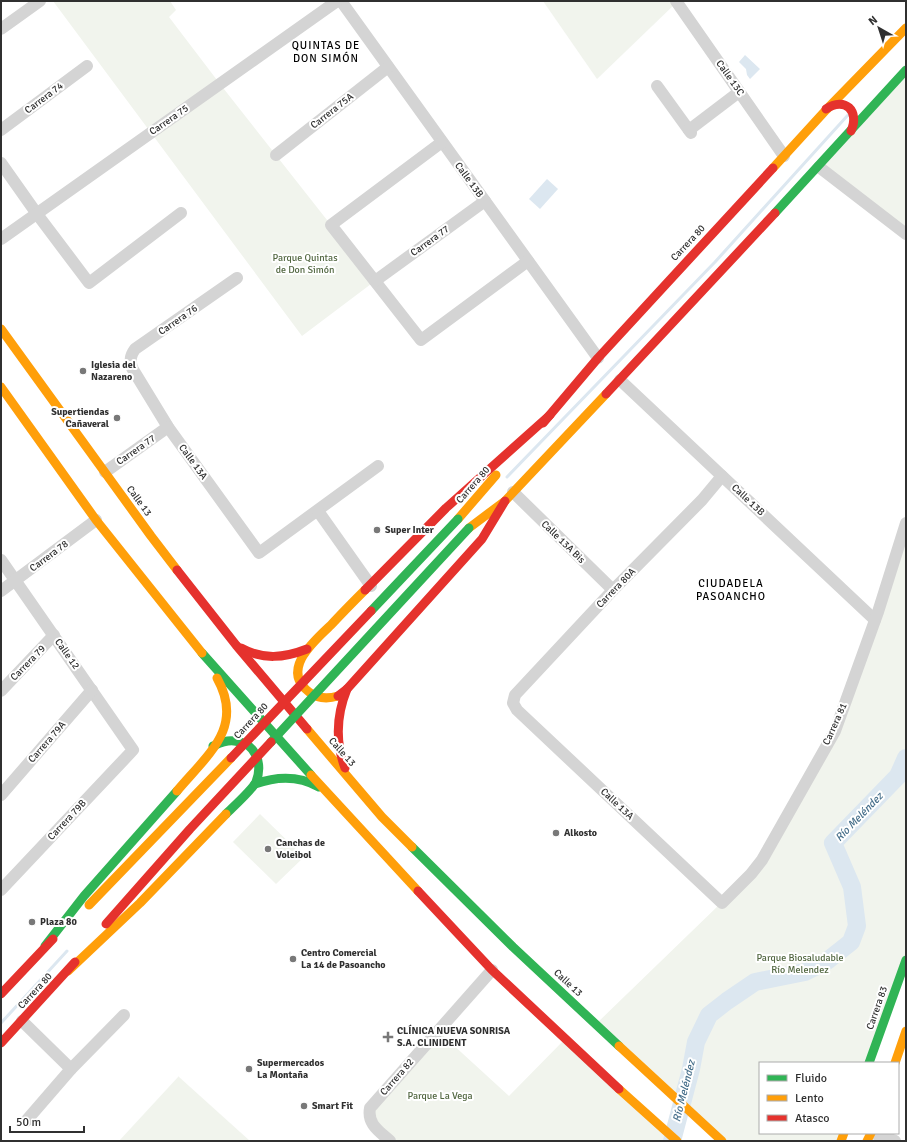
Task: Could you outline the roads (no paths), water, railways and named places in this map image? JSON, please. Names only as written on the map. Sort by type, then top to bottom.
[{"type":"main road","name":"Carrera 80","points":[[44,946],[89,905],[176,816],[458,519],[598,358],[826,110],[904,29]]},
{"type":"main road","name":"Carrera 80","points":[[1,1043],[68,971],[106,924],[190,829],[469,528],[505,501],[819,167],[906,70]]},
{"type":"main road","points":[[826,110],[835,104],[845,105],[849,108],[853,112],[855,122],[851,131]]},
{"type":"main road","name":"Calle 13","points":[[1,329],[151,536],[236,645],[382,817],[513,947],[722,1141]]},
{"type":"main road","points":[[1,387],[96,520],[204,657],[326,792],[492,970],[677,1141]]},
{"type":"main road","points":[[505,501],[482,539],[347,689],[333,698],[323,698],[312,695],[304,688],[299,679],[298,668],[301,658],[307,649],[371,586],[446,508],[550,415]]},
{"type":"main road","points":[[236,645],[257,656],[270,658],[289,656],[307,649]]},
{"type":"main road","name":"Carrera 80","points":[[1,994],[44,946],[83,897],[165,806],[218,741],[225,728],[227,698],[218,679],[204,657]]},
{"type":"main road","points":[[347,689],[339,711],[337,734],[341,757],[351,779]]},
{"type":"main road","points":[[213,746],[221,742],[234,740],[247,744],[254,750],[260,767],[255,784]]},
{"type":"main road","points":[[255,784],[275,777],[296,778],[307,781],[326,792]]},
{"type":"main road","name":"Carrera 80","points":[[68,971],[93,949],[180,864],[255,784]]},
{"type":"main road","name":"Carrera 83","points":[[869,1062],[906,960]]},
{"type":"main road","points":[[895,988],[906,984]]},
{"type":"main road","points":[[900,1057],[906,1031]]},
{"type":"street","points":[[1,29],[40,1]]},
{"type":"street","name":"Carrera 75","points":[[1,239],[337,1]]},
{"type":"street","name":"Calle 13B","points":[[341,1],[598,358]]},
{"type":"street","name":"Calle 13C","points":[[676,1],[784,156]]},
{"type":"street","name":"Carrera 74","points":[[1,130],[87,66]]},
{"type":"street","name":"Carrera 75A","points":[[276,155],[388,67]]},
{"type":"street","points":[[657,86],[690,131],[739,92]]},
{"type":"street","points":[[442,142],[331,225],[421,340],[528,261]]},
{"type":"street","points":[[1,163],[89,283],[181,213]]},
{"type":"street","points":[[819,167],[906,234]]},
{"type":"street","name":"Carrera 77","points":[[375,281],[484,201]]},
{"type":"street","name":"Carrera 76","points":[[132,368],[130,360],[135,349],[237,278]]},
{"type":"street","name":"Calle 13A","points":[[132,368],[168,427],[259,553],[318,511]]},
{"type":"street","name":"Calle 13B","points":[[620,380],[875,620]]},
{"type":"street","name":"Carrera 77","points":[[105,472],[168,427]]},
{"type":"street","points":[[371,586],[318,511],[378,466]]},
{"type":"street","name":"Carrera 80A","points":[[513,703],[515,695],[613,590],[702,500],[722,476]]},
{"type":"street","name":"Calle 13A Bis","points":[[513,492],[613,590]]},
{"type":"street","name":"Carrera 78","points":[[1,591],[96,520]]},
{"type":"street","name":"Carrera 81","points":[[722,903],[751,874],[762,860],[835,731],[875,620],[906,523]]},
{"type":"street","name":"Calle 12","points":[[1,560],[133,750]]},
{"type":"street","points":[[1,598],[16,581]]},
{"type":"street","name":"Carrera 79","points":[[1,691],[54,635]]},
{"type":"street","name":"Carrera 79A","points":[[1,795],[92,690]]},
{"type":"street","name":"Calle 13A","points":[[513,703],[517,710],[722,903]]},
{"type":"street","name":"Carrera 79B","points":[[1,890],[133,750]]},
{"type":"street","name":"Carrera 82","points":[[390,1141],[370,1121],[368,1115],[370,1108],[492,970]]},
{"type":"street","points":[[26,1121],[71,1069],[124,1015]]},
{"type":"street","points":[[22,1021],[71,1069]]},
{"type":"street","points":[[875,1134],[895,1141]]},
{"type":"waterway","points":[[507,477],[715,262],[848,115]]},
{"type":"waterway","name":"Río Meléndez","points":[[672,1141],[691,1069],[696,1042],[709,1015],[755,982],[805,972],[827,961],[851,942],[857,926],[852,887],[833,843],[898,776],[906,758]]},
{"type":"waterway","points":[[1,1023],[67,951]]},
{"type":"place","name":"Iglesia del Nazareno","points":[[83,371]]},
{"type":"place","name":"Supertiendas Cañaveral","points":[[117,418]]},
{"type":"place","name":"Super Inter","points":[[377,530]]},
{"type":"place","name":"Alkosto","points":[[556,833]]},
{"type":"place","name":"Canchas de Voleibol","points":[[268,849]]},
{"type":"place","name":"Plaza 80","points":[[32,922]]},
{"type":"place","name":"Centro Comercial La 14 de Pasoancho","points":[[293,959]]},
{"type":"place","name":"CLÍNICA NUEVA SONRISA S.A. CLINIDENT","points":[[388,1037]]},
{"type":"place","name":"Supermercados La Montaña","points":[[249,1069]]},
{"type":"place","name":"Smart Fit","points":[[304,1106]]},
{"type":"district","name":"QUINTAS DE DON SIMÓN","points":[[326,51]]},
{"type":"district","name":"CIUDADELA PASOANCHO","points":[[731,589]]},
{"type":"park label","name":"Parque Quintas de Don Simón","points":[[305,264]]},
{"type":"park label","name":"Parque Biosaludable Río Melendez","points":[[800,964]]},
{"type":"park label","name":"Parque La Vega","points":[[440,1096]]}]
